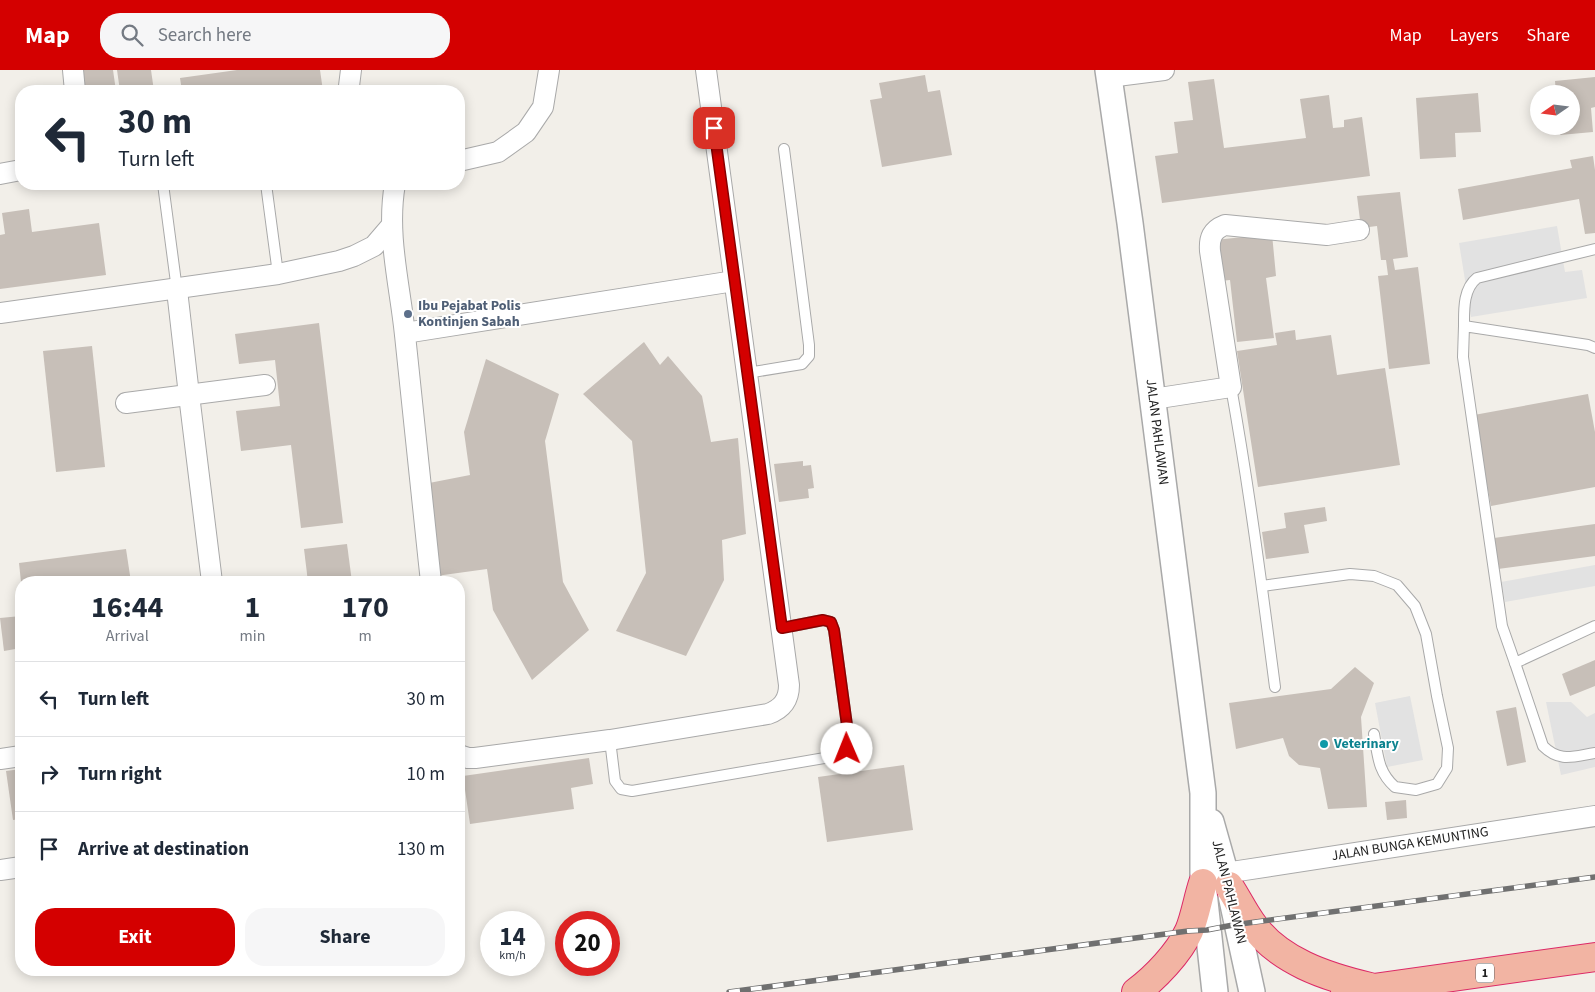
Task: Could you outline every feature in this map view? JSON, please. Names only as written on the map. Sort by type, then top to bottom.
[{"type":"highway","points":[[1136,992],[1153,980],[1174,954],[1219,880],[1261,935],[1277,949],[1304,966],[1346,982],[1374,988]]},
{"type":"highway","name":"1","points":[[1345,992],[1595,958]]},
{"type":"street","points":[[73,70],[74,85]]},
{"type":"street","points":[[350,85],[351,70]]},
{"type":"street","points":[[465,160],[498,152],[526,132],[542,107],[549,70]]},
{"type":"street","points":[[465,757],[475,758],[610,740],[768,714],[776,711],[787,699],[789,692],[782,628],[706,70]]},
{"type":"street","points":[[1109,74],[1164,70]]},
{"type":"street","name":"JALAN PAHLAWAN","points":[[1109,74],[1130,223],[1202,794],[1219,880],[1252,992]]},
{"type":"street","points":[[0,174],[15,171]]},
{"type":"street","points":[[394,190],[392,225],[430,576]]},
{"type":"street","points":[[0,313],[178,290],[278,274],[339,261],[374,246],[382,239],[392,225]]},
{"type":"street","points":[[1152,399],[1231,387],[1210,251],[1210,239],[1217,228],[1225,226],[1327,235],[1359,230]]},
{"type":"street","points":[[405,333],[734,281]]},
{"type":"street","points":[[178,290],[211,576]]},
{"type":"street","points":[[126,402],[265,385]]},
{"type":"street","points":[[0,759],[15,757]]},
{"type":"street","name":"JALAN BUNGA KEMUNTING","points":[[1219,880],[1595,816]]},
{"type":"street","points":[[0,870],[15,868]]},
{"type":"street","name":"JALAN PAHLAWAN","points":[[1215,992],[1219,880]]},
{"type":"lane","points":[[747,373],[802,364],[809,356],[784,149]]},
{"type":"lane","points":[[163,190],[178,290]]},
{"type":"lane","points":[[267,190],[278,274]]},
{"type":"lane","points":[[1595,249],[1477,278],[1472,282],[1468,288],[1464,309],[1463,358],[1502,626],[1543,746],[1550,754],[1565,758],[1595,753]]},
{"type":"lane","points":[[1464,326],[1524,334],[1588,345],[1595,348]]},
{"type":"lane","points":[[1231,387],[1262,586],[1275,687]]},
{"type":"lane","points":[[1262,586],[1350,574],[1374,576],[1397,585],[1415,606],[1426,634],[1448,748],[1447,768],[1437,784],[1416,790],[1395,787],[1384,775],[1380,766],[1374,734]]},
{"type":"lane","points":[[610,740],[615,781],[621,789],[632,791],[842,755],[847,749],[849,740],[834,630],[831,622],[823,620],[782,628]]},
{"type":"lane","points":[[1515,663],[1595,626]]},
{"type":"shaded area","points":[[1557,226],[1565,272],[1582,270],[1587,298],[1471,317],[1459,243]]},
{"type":"shaded area","points":[[1595,565],[1595,586],[1505,602],[1501,582]]},
{"type":"shaded area","points":[[1410,696],[1423,760],[1387,767],[1375,703]]},
{"type":"shaded area","points":[[1546,702],[1571,702],[1587,717],[1595,713],[1595,767],[1561,775]]},
{"type":"building","points":[[83,70],[113,70],[115,85],[85,85]]},
{"type":"building","points":[[117,70],[151,70],[153,85],[119,85]]},
{"type":"building","points":[[237,70],[320,70],[322,85],[181,85],[180,78]]},
{"type":"building","points":[[925,75],[928,92],[940,90],[952,155],[882,167],[870,100],[882,98],[879,83]]},
{"type":"building","points":[[1595,77],[1595,107],[1591,108],[1593,132],[1580,133],[1580,85],[1555,85],[1555,81]]},
{"type":"building","points":[[1214,79],[1224,148],[1306,138],[1300,99],[1329,95],[1333,128],[1344,127],[1344,120],[1362,117],[1370,176],[1162,203],[1155,156],[1178,153],[1174,122],[1193,120],[1188,82]]},
{"type":"building","points":[[1478,93],[1481,132],[1455,133],[1456,157],[1420,159],[1416,98]]},
{"type":"building","points":[[1593,156],[1595,170],[1595,233],[1585,234],[1579,199],[1463,220],[1458,189],[1572,168],[1570,160]]},
{"type":"building","points":[[1400,192],[1408,257],[1393,259],[1395,270],[1418,267],[1430,364],[1389,369],[1378,276],[1388,275],[1386,260],[1381,260],[1377,226],[1361,228],[1357,196]]},
{"type":"building","points":[[29,209],[32,232],[99,223],[106,275],[0,289],[0,235],[5,234],[2,213]]},
{"type":"building","points":[[1272,234],[1276,276],[1266,278],[1274,338],[1237,342],[1230,280],[1220,281],[1215,240]]},
{"type":"building","points":[[319,323],[343,523],[301,528],[291,445],[241,451],[236,411],[280,406],[275,360],[239,364],[235,334]]},
{"type":"building","points":[[1295,330],[1296,340],[1331,335],[1337,375],[1385,368],[1400,465],[1258,487],[1237,351],[1277,345],[1275,333]]},
{"type":"building","points":[[644,342],[660,365],[668,356],[702,396],[711,442],[738,438],[746,534],[722,540],[724,580],[686,656],[616,631],[646,573],[632,441],[583,394]]},
{"type":"building","points":[[92,346],[105,467],[56,472],[43,351]]},
{"type":"building","points":[[486,359],[559,394],[545,441],[563,582],[589,630],[532,680],[493,610],[487,569],[436,576],[424,484],[470,475],[464,432]]},
{"type":"building","points":[[1588,394],[1595,432],[1595,487],[1491,506],[1474,415]]},
{"type":"building","points":[[803,461],[803,466],[811,465],[814,488],[808,489],[809,498],[779,502],[774,464]]},
{"type":"building","points":[[1325,507],[1327,521],[1304,525],[1309,553],[1266,559],[1262,532],[1286,528],[1284,513]]},
{"type":"building","points":[[1595,524],[1595,556],[1498,569],[1494,538]]},
{"type":"building","points":[[347,544],[351,576],[307,576],[304,549]]},
{"type":"building","points":[[126,549],[130,576],[20,576],[19,563]]},
{"type":"building","points":[[15,617],[15,649],[4,651],[0,618]]},
{"type":"building","points":[[1595,660],[1595,686],[1570,696],[1562,674]]},
{"type":"building","name":"Veterinary","points":[[1355,667],[1374,683],[1361,717],[1367,807],[1328,809],[1320,768],[1299,765],[1289,756],[1283,738],[1236,749],[1229,703],[1331,689]]},
{"type":"building","points":[[1516,707],[1526,762],[1507,766],[1496,711]]},
{"type":"building","points":[[589,758],[593,784],[571,788],[574,809],[470,824],[465,776]]},
{"type":"building","points":[[904,765],[913,830],[827,842],[818,777]]},
{"type":"building","points":[[15,770],[15,820],[13,820],[6,771]]},
{"type":"building","points":[[1406,800],[1407,818],[1387,820],[1385,802]]},
{"type":"railway","points":[[729,992],[1595,877]]},
{"type":"place","name":"Ibu Pejabat Polis Kontinjen Sabah","points":[[408,314]]},
{"type":"place","name":"Veterinary","points":[[1324,744]]},
{"type":"route","points":[[714,128],[782,628],[823,620],[831,622],[834,630],[849,740],[847,749]]}]
